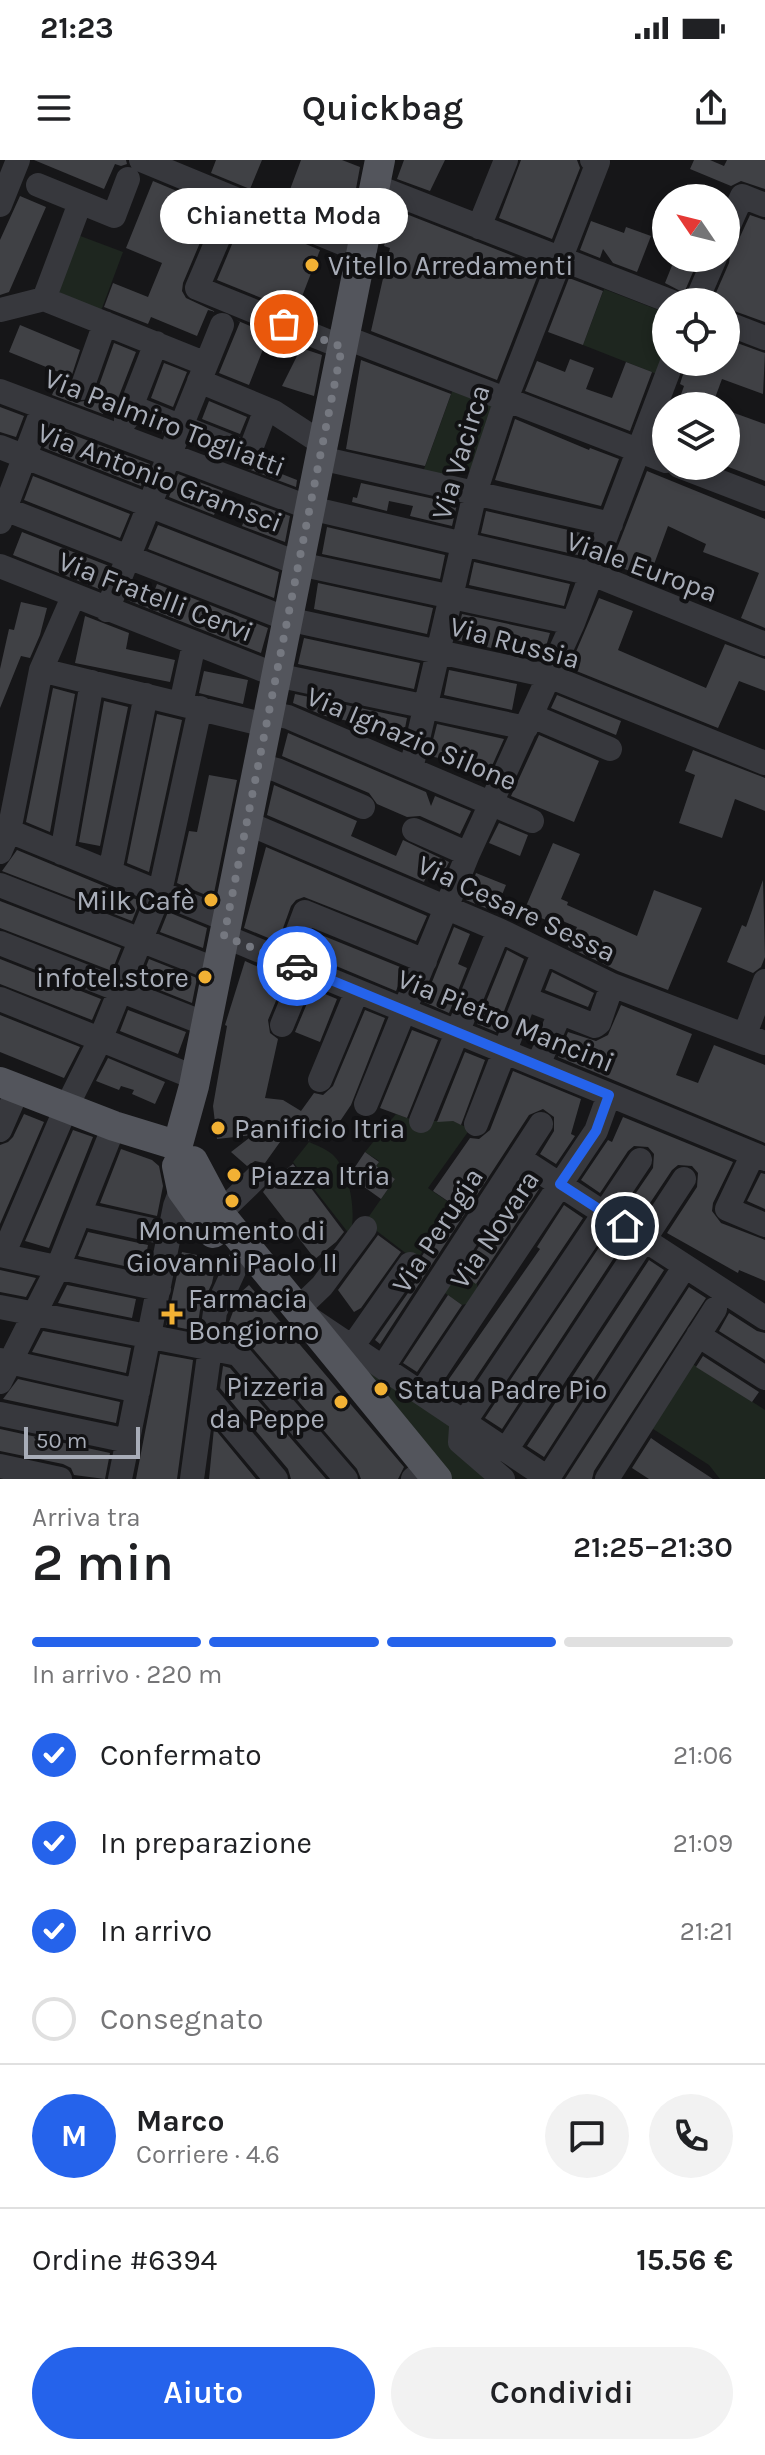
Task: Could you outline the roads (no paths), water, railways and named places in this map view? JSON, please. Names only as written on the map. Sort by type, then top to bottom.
[{"type":"main road","points":[[182,1160],[196,1117],[195,1082],[375,168]]},
{"type":"main road","points":[[114,1126],[159,1117],[173,1109],[195,1082]]},
{"type":"main road","points":[[9,1085],[114,1126],[182,1160],[237,1264],[414,1479]]},
{"type":"main road","points":[[215,1221],[297,1310],[437,1479]]},
{"type":"street","points":[[0,205],[18,160]]},
{"type":"street","points":[[479,227],[506,160]]},
{"type":"street","name":"Via Vacirca","points":[[411,769],[475,493],[506,399],[561,259],[595,161]]},
{"type":"street","points":[[375,168],[479,227],[652,294]]},
{"type":"street","points":[[38,185],[114,216],[134,169],[235,199],[361,251]]},
{"type":"street","points":[[740,200],[742,196],[765,205]]},
{"type":"street","points":[[235,199],[197,288],[506,399],[652,455]]},
{"type":"street","points":[[44,299],[80,203]]},
{"type":"street","points":[[0,310],[44,299],[156,343],[324,439],[475,493],[611,524]]},
{"type":"street","points":[[82,388],[105,323]]},
{"type":"street","points":[[107,610],[222,325]]},
{"type":"street","points":[[740,328],[765,338]]},
{"type":"street","points":[[120,437],[156,343]]},
{"type":"street","points":[[366,1104],[468,854],[573,623],[667,376]]},
{"type":"street","name":"Via Palmiro Togliatti","points":[[0,391],[310,508]]},
{"type":"street","points":[[132,407],[249,454],[270,410]]},
{"type":"street","points":[[2,513],[43,408]]},
{"type":"street","name":"Via Antonio Gramsci","points":[[0,447],[299,564],[573,623]]},
{"type":"street","points":[[715,480],[765,499]]},
{"type":"street","name":"Viale Europa","points":[[310,508],[592,574],[765,644]]},
{"type":"street","name":"Via Russia","points":[[2,513],[128,557],[287,619],[549,676],[765,763]]},
{"type":"street","name":"Via Fratelli Cervi","points":[[0,566],[276,675],[424,706],[529,722],[610,749]]},
{"type":"street","points":[[4,842],[41,670],[73,597]]},
{"type":"street","points":[[159,1289],[2,1255],[66,1108],[100,1040],[160,892],[191,706],[194,644]]},
{"type":"street","name":"Via Ignazio Silone","points":[[41,670],[191,706],[268,719],[288,717],[532,821]]},
{"type":"street","points":[[62,853],[92,682]]},
{"type":"street","points":[[110,872],[146,695]]},
{"type":"street","points":[[258,765],[277,770],[363,807]]},
{"type":"street","name":"Via Cesare Sessa","points":[[247,823],[499,930],[612,985],[755,1039]]},
{"type":"street","points":[[414,830],[468,854]]},
{"type":"street","name":"Via Pietro Mancini","points":[[4,842],[62,853],[160,892],[296,966],[759,1157]]},
{"type":"street","points":[[0,885],[217,970]]},
{"type":"street","points":[[282,1025],[305,912],[425,961]]},
{"type":"street","points":[[421,1121],[499,930]]},
{"type":"street","points":[[0,943],[206,1024]]},
{"type":"street","points":[[476,1124],[543,953]]},
{"type":"street","points":[[755,1039],[765,981]]},
{"type":"street","points":[[526,999],[598,1026],[612,985]]},
{"type":"street","points":[[320,1080],[357,991]]},
{"type":"street","points":[[0,999],[195,1082]]},
{"type":"street","points":[[538,1065],[560,1013]]},
{"type":"street","points":[[0,1130],[9,1085]]},
{"type":"street","name":"Via Novara","points":[[421,1393],[596,1131],[609,1095]]},
{"type":"street","name":"Via Perugia","points":[[383,1367],[541,1124]]},
{"type":"street","points":[[114,1126],[58,1267],[35,1315],[3,1368],[138,1391]]},
{"type":"street","points":[[759,1157],[727,1209],[765,1225]]},
{"type":"street","points":[[519,1158],[765,1318]]},
{"type":"street","points":[[120,1479],[182,1160]]},
{"type":"street","points":[[503,1479],[460,1442],[464,1422],[640,1160]]},
{"type":"street","points":[[79,1214],[170,1234],[215,1221],[258,1176]]},
{"type":"street","points":[[506,1450],[684,1179]]},
{"type":"street","points":[[365,1228],[322,1286],[297,1310],[548,1479],[685,1266]]},
{"type":"street","points":[[192,1479],[215,1312],[237,1264]]},
{"type":"street","points":[[352,1347],[410,1264]]},
{"type":"street","points":[[0,1307],[149,1339],[238,1354],[346,1479]]},
{"type":"street","points":[[615,1476],[715,1309]]},
{"type":"street","points":[[698,1335],[765,1378]]},
{"type":"street","points":[[204,1393],[276,1479]]},
{"type":"street","points":[[0,1414],[128,1441]]},
{"type":"street","points":[[0,1466],[60,1479]]},
{"type":"place","name":"Vitello Arredamenti","points":[[312,265]]},
{"type":"place","name":"Chianetta Moda","points":[[284,324]]},
{"type":"place","name":"Milk Cafè","points":[[211,900]]},
{"type":"place","name":"infotel.store","points":[[205,977]]},
{"type":"place","name":"Panificio Itria","points":[[218,1128]]},
{"type":"place","name":"Piazza Itria","points":[[234,1175]]},
{"type":"place","name":"Monumento di Giovanni Paolo II","points":[[232,1201]]},
{"type":"place","name":"Farmacia Bongiorno","points":[[172,1314]]},
{"type":"place","name":"Statua Padre Pio","points":[[381,1389]]},
{"type":"place","name":"Pizzeria da Peppe","points":[[341,1402]]}]
